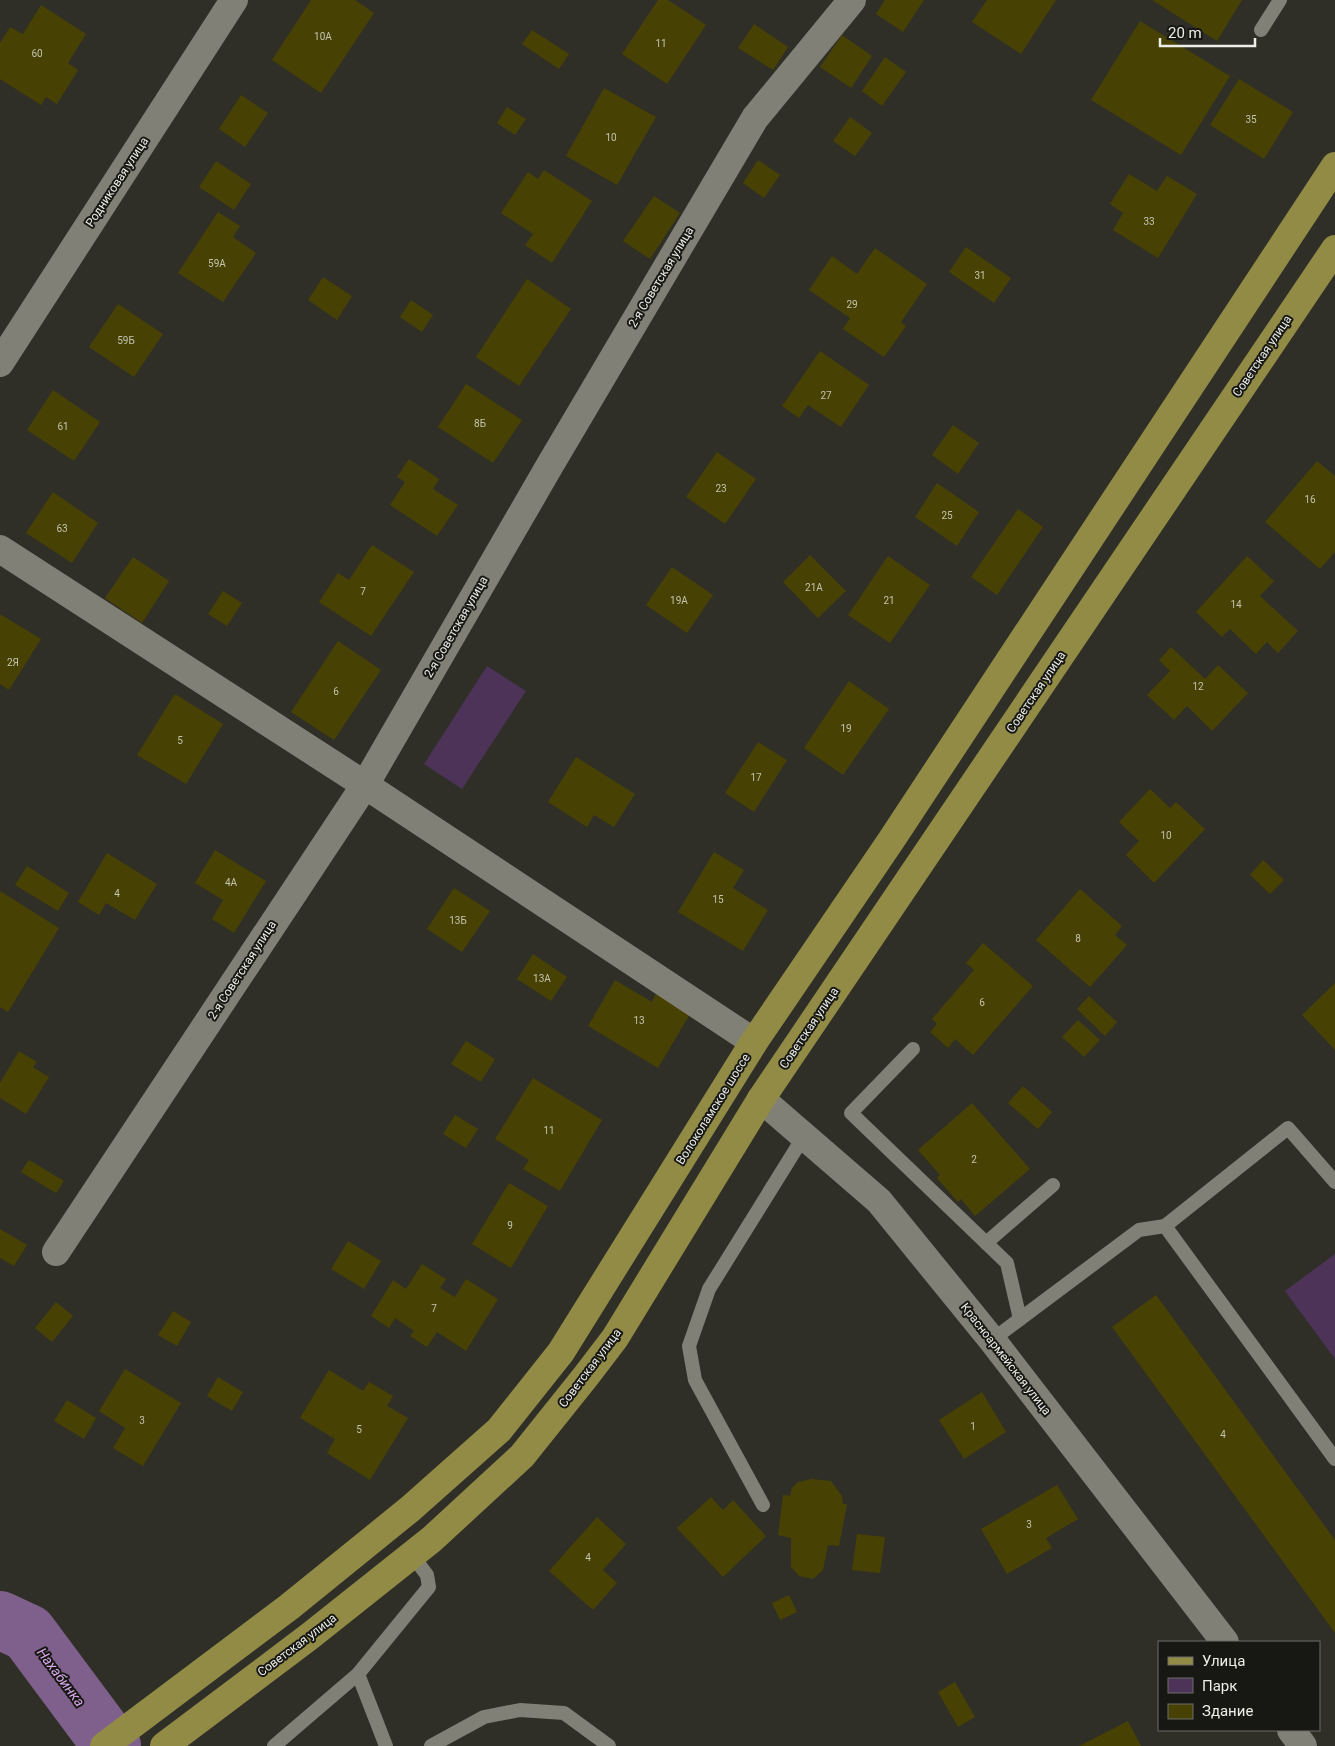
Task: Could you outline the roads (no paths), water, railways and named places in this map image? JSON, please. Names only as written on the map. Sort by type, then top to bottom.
[{"type":"main road","points":[[754,1042],[892,839],[1335,166]]},
{"type":"main road","name":"Советская улица","points":[[164,1746],[310,1636],[432,1539],[522,1456],[586,1376],[615,1338],[762,1099],[1335,249]]},
{"type":"main road","name":"Волоколамское шоссе","points":[[104,1746],[290,1607],[410,1509],[499,1430],[561,1352],[754,1042]]},
{"type":"street","name":"Родниковая улица","points":[[0,364],[234,0]]},
{"type":"street","name":"2-я Советская улица","points":[[56,1252],[365,785],[550,464],[755,118],[852,0]]},
{"type":"street","points":[[0,549],[365,785],[754,1042]]},
{"type":"street","name":"Красноармейская улица","points":[[762,1099],[879,1202],[992,1340],[1224,1641]]},
{"type":"street","points":[[1292,1731],[1303,1746]]},
{"type":"lane","points":[[1261,30],[1280,0]]},
{"type":"lane","points":[[913,1049],[851,1112],[1007,1263],[1020,1319]]},
{"type":"lane","points":[[992,1340],[1139,1230],[1165,1226],[1288,1128],[1335,1182]]},
{"type":"lane","points":[[763,1505],[695,1380],[689,1346],[709,1289],[804,1136]]},
{"type":"lane","points":[[986,1243],[1053,1185]]},
{"type":"lane","points":[[1165,1226],[1335,1459]]},
{"type":"lane","points":[[274,1746],[358,1674],[429,1588],[427,1575],[412,1555]]},
{"type":"lane","points":[[358,1674],[386,1746]]},
{"type":"lane","points":[[431,1746],[484,1717],[520,1710],[564,1713],[609,1746]]},
{"type":"waterway","name":"Нахабинка","points":[[0,1620],[28,1633],[112,1746]]}]
